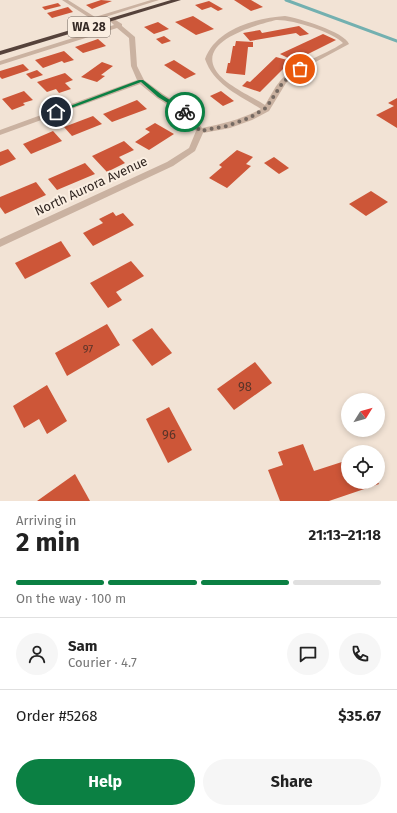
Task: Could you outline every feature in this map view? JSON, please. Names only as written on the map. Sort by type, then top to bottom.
[{"type":"highway","name":"WA 28","points":[[0,53],[97,21],[112,20],[178,0]]},
{"type":"street","points":[[112,20],[120,25],[132,37],[134,66],[141,81],[160,96],[188,114],[200,131],[227,126],[249,118],[266,108],[283,82],[308,64],[346,44],[345,40],[332,33],[285,18],[240,29],[218,42],[210,52],[208,58],[212,69],[224,81],[266,108]]},
{"type":"street","points":[[0,63],[120,25]]},
{"type":"street","points":[[0,133],[141,81]]},
{"type":"street","name":"North Aurora Avenue","points":[[0,243],[170,164],[192,149],[200,131]]},
{"type":"lane","points":[[65,0],[97,21],[156,0]]},
{"type":"building","points":[[101,0],[112,1],[92,9],[86,5]]},
{"type":"building","points":[[234,0],[251,0],[263,7],[251,11]]},
{"type":"building","points":[[209,1],[223,9],[218,11],[211,7],[202,10],[195,5]]},
{"type":"building","points":[[58,3],[61,6],[45,10],[42,7]]},
{"type":"building","points":[[68,7],[73,12],[52,18],[47,13]]},
{"type":"building","points":[[193,16],[214,29],[196,35],[175,22]]},
{"type":"building","points":[[158,22],[169,29],[154,34],[144,27]]},
{"type":"building","points":[[299,26],[309,34],[300,36],[296,33],[250,41],[243,33],[260,30],[262,33]]},
{"type":"building","points":[[323,34],[336,40],[294,61],[280,54]]},
{"type":"building","points":[[164,36],[171,41],[162,44],[156,39]]},
{"type":"building","points":[[98,39],[106,46],[83,53],[75,47]]},
{"type":"building","points":[[236,41],[253,42],[253,47],[248,47],[245,75],[226,73],[228,63],[230,63],[233,46],[235,46]]},
{"type":"building","points":[[64,51],[74,60],[64,63],[62,61],[43,68],[35,60]]},
{"type":"building","points":[[276,57],[291,61],[260,92],[242,86],[247,81],[250,82]]},
{"type":"building","points":[[174,60],[196,74],[185,79],[164,65]]},
{"type":"building","points":[[102,62],[113,66],[101,75],[105,76],[97,82],[81,77]]},
{"type":"building","points":[[23,64],[29,70],[2,79],[0,77],[0,71]]},
{"type":"building","points":[[37,70],[43,75],[31,79],[26,74]]},
{"type":"building","points":[[65,73],[73,80],[65,83],[71,89],[59,93],[56,89],[47,92],[37,82]]},
{"type":"building","points":[[24,91],[33,100],[23,103],[25,105],[12,110],[2,99]]},
{"type":"building","points":[[221,91],[234,101],[223,106],[210,96]]},
{"type":"building","points":[[397,98],[397,128],[376,115],[394,106],[388,103]]},
{"type":"building","points":[[137,100],[147,109],[112,122],[103,114]]},
{"type":"building","points":[[93,116],[102,124],[72,136],[64,127]]},
{"type":"building","points":[[155,123],[174,134],[149,150],[135,142],[150,132],[145,129]]},
{"type":"building","points":[[53,131],[62,141],[31,154],[23,144]]},
{"type":"building","points":[[124,141],[134,150],[119,157],[125,163],[107,172],[92,156]]},
{"type":"building","points":[[8,149],[16,159],[0,166],[0,152]]},
{"type":"building","points":[[237,150],[253,157],[246,164],[251,166],[227,188],[209,178],[222,167],[219,165]]},
{"type":"building","points":[[274,157],[289,168],[279,174],[264,163]]},
{"type":"building","points":[[85,163],[95,174],[57,190],[48,179]]},
{"type":"building","points":[[36,182],[46,195],[5,214],[0,207],[0,197]]},
{"type":"building","points":[[371,191],[388,202],[366,216],[349,204]]},
{"type":"building","points":[[113,212],[116,216],[123,213],[134,225],[93,246],[83,233],[103,223],[99,219]]},
{"type":"building","points":[[61,241],[71,256],[25,279],[15,263]]},
{"type":"building","points":[[131,261],[144,276],[116,292],[122,300],[108,308],[90,283]]},
{"type":"building","points":[[107,324],[120,345],[67,376],[55,353]]},
{"type":"building","points":[[152,328],[172,353],[152,366],[132,340]]},
{"type":"building","points":[[255,362],[272,383],[234,410],[217,389]]},
{"type":"building","points":[[47,385],[67,421],[47,434],[39,419],[24,428],[13,406]]},
{"type":"building","points":[[169,407],[192,450],[168,463],[146,419]]},
{"type":"building","points":[[303,444],[314,471],[341,462],[341,489],[364,489],[329,501],[280,501],[268,470],[283,465],[278,452]]},
{"type":"building","points":[[75,474],[90,501],[37,501]]},
{"type":"waterway","points":[[286,0],[397,41]]},
{"type":"way so far","points":[[185,112],[200,131],[214,130],[249,118],[266,108],[283,82],[300,69]]},
{"type":"route","points":[[56,112],[141,81],[160,96],[185,112]]}]
